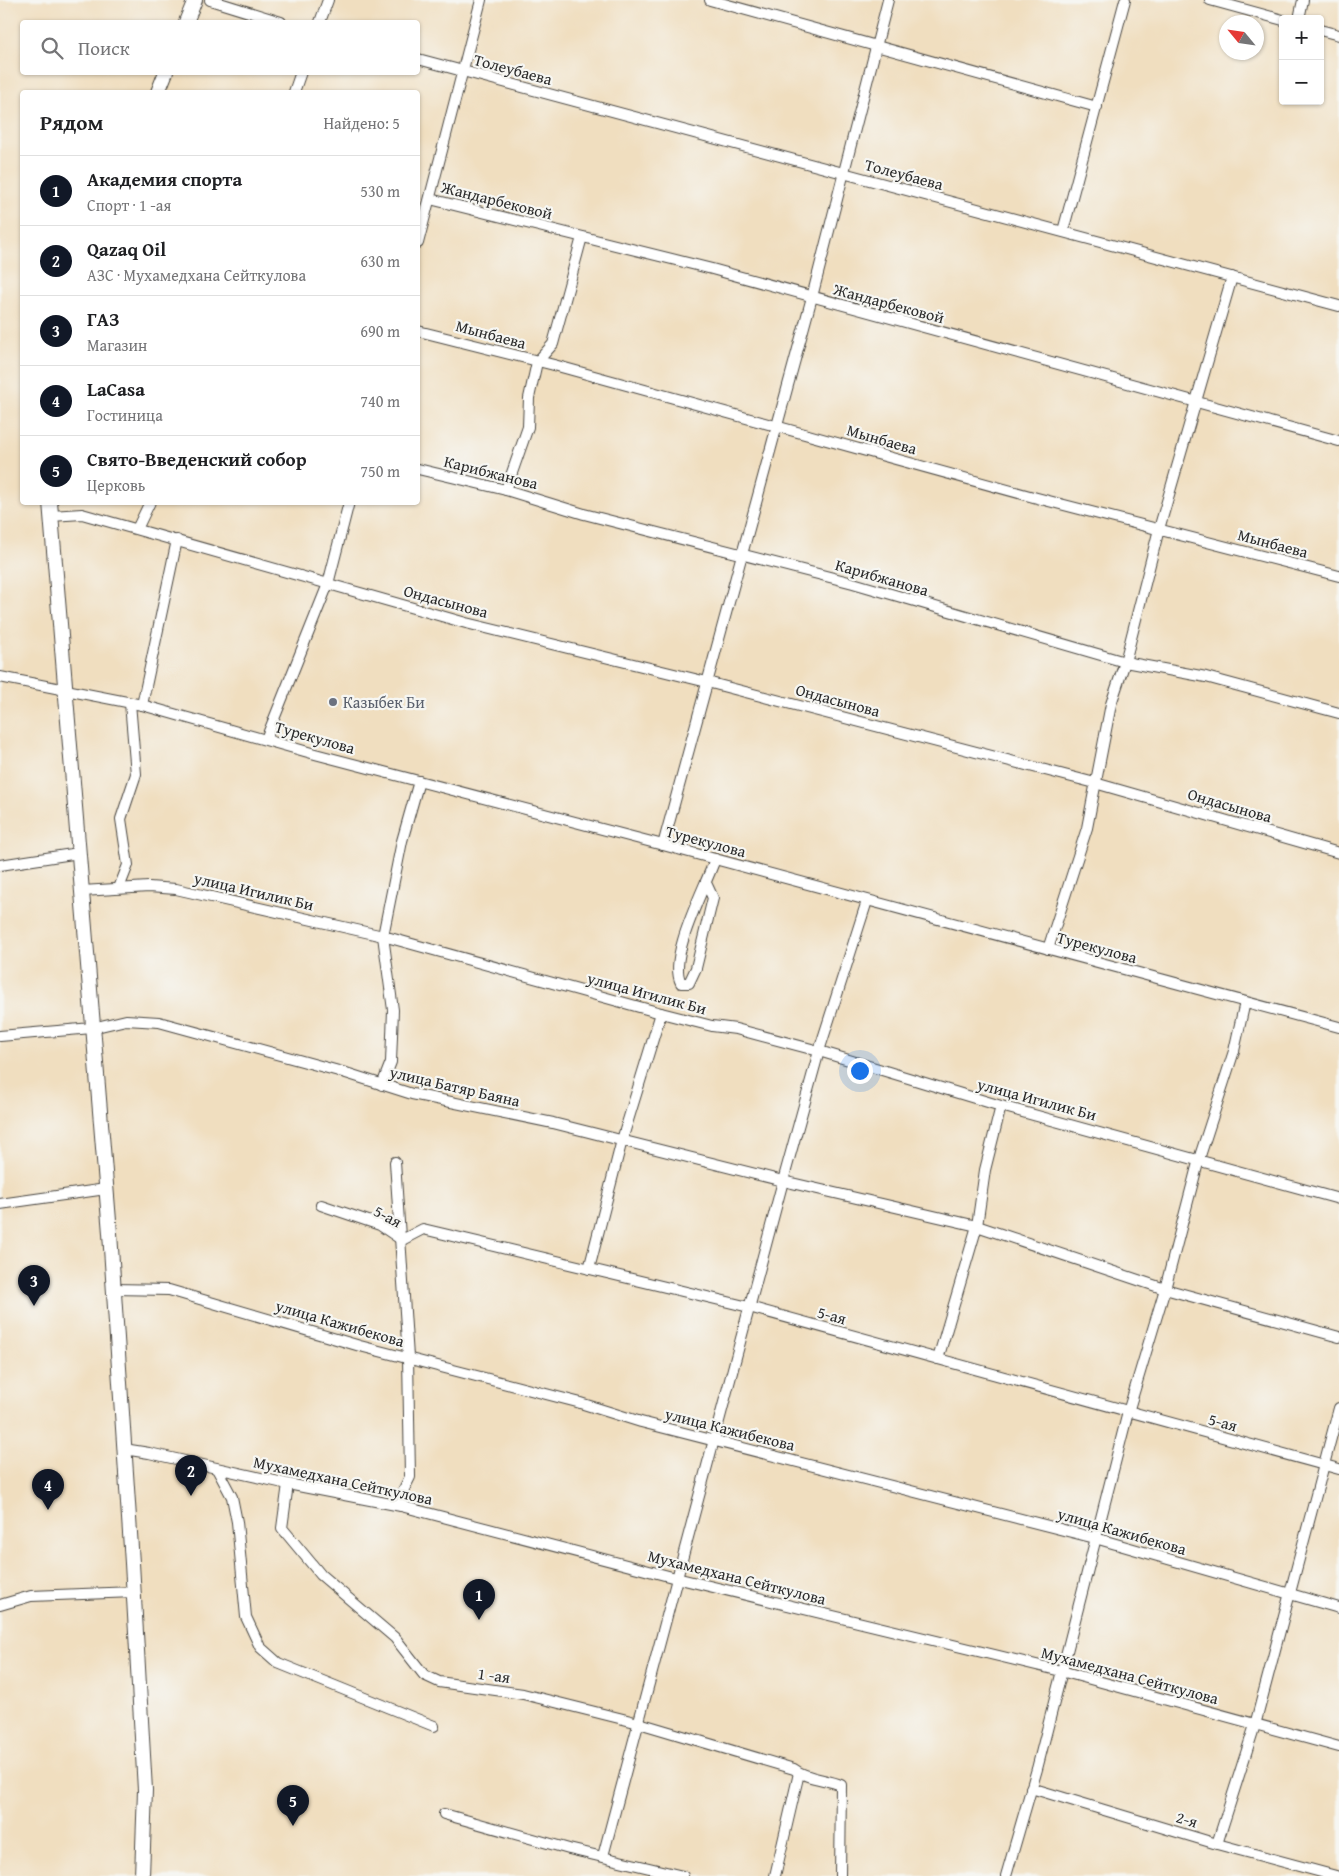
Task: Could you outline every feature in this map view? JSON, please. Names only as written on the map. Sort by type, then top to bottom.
[{"type":"main road","points":[[187,20],[195,0]]},
{"type":"main road","points":[[159,90],[165,75]]},
{"type":"main road","points":[[50,509],[106,1189],[134,1592],[145,1790],[142,1876]]},
{"type":"street","points":[[210,0],[275,20]]},
{"type":"street","points":[[321,20],[328,0]]},
{"type":"street","points":[[420,236],[481,0]]},
{"type":"street","points":[[710,0],[1097,107]]},
{"type":"street","points":[[663,845],[845,174],[888,0]]},
{"type":"street","points":[[1063,231],[1125,0]]},
{"type":"street","points":[[1210,0],[1279,19]]},
{"type":"street","points":[[1300,15],[1303,0]]},
{"type":"street","points":[[1324,31],[1339,35]]},
{"type":"street","name":"Толеубаева","points":[[420,60],[1339,306]]},
{"type":"street","points":[[295,90],[300,75]]},
{"type":"street","name":"Жандарбековой","points":[[430,199],[812,297],[1339,441]]},
{"type":"street","points":[[506,490],[528,427],[529,398],[537,362],[553,344],[582,237]]},
{"type":"street","points":[[1048,949],[1087,828],[1111,704],[1125,662],[1159,529],[1232,277]]},
{"type":"street","name":"Мынбаева","points":[[420,332],[776,425],[1037,498],[1339,576]]},
{"type":"street","name":"Карибжанова","points":[[420,469],[506,490],[584,514],[862,586],[1125,662],[1206,677],[1339,712]]},
{"type":"street","points":[[137,529],[149,505]]},
{"type":"street","points":[[266,739],[328,584],[348,505]]},
{"type":"street","name":"Ондасынова","points":[[50,509],[82,514],[137,529],[466,623],[707,682],[1095,783],[1339,853]]},
{"type":"street","points":[[142,705],[177,540]]},
{"type":"street","name":"Турекулова","points":[[0,677],[64,692],[142,705],[1339,1027]]},
{"type":"street","points":[[119,888],[128,865],[121,819],[136,774],[130,703]]},
{"type":"street","points":[[382,1085],[391,1062],[393,1010],[383,936],[402,841],[419,781]]},
{"type":"street","points":[[0,865],[79,853]]},
{"type":"street","points":[[707,884],[712,898],[696,968],[689,983],[681,983],[678,968],[683,943],[699,895],[707,884],[715,859]]},
{"type":"street","name":"улица Игилик Би","points":[[82,891],[119,888],[176,888],[383,936],[661,1013],[712,1026],[736,1029],[819,1051],[1001,1106],[1339,1199]]},
{"type":"street","points":[[603,1856],[783,1181],[819,1051],[867,901]]},
{"type":"street","points":[[1006,1876],[1031,1788],[1128,1412],[1165,1289],[1199,1159],[1234,1051],[1245,1002]]},
{"type":"street","points":[[589,1269],[622,1140],[661,1013]]},
{"type":"street","name":"улица Батяр Баяна","points":[[0,1036],[92,1028],[126,1020],[159,1022],[412,1094],[553,1123],[783,1181],[977,1226],[1165,1289],[1339,1337]]},
{"type":"street","points":[[938,1359],[977,1226],[985,1170],[1001,1106]]},
{"type":"street","points":[[395,1162],[402,1240],[408,1357],[410,1477],[404,1489],[401,1506]]},
{"type":"street","points":[[0,1204],[106,1189]]},
{"type":"street","name":"5-ая","points":[[322,1205],[380,1225],[402,1240],[423,1230],[749,1307],[1339,1469]]},
{"type":"street","name":"улица Кажибекова","points":[[113,1289],[169,1290],[360,1346],[1095,1538],[1339,1608]]},
{"type":"street","points":[[1217,1844],[1255,1725],[1339,1408]]},
{"type":"street","name":"Мухамедхана Сейткулова","points":[[124,1449],[401,1506],[676,1578],[1061,1671],[1339,1747]]},
{"type":"street","points":[[217,1469],[232,1497],[237,1522],[246,1617],[260,1647],[278,1663],[434,1726]]},
{"type":"street","name":"1 -ая","points":[[288,1484],[282,1528],[321,1575],[395,1638],[424,1675],[439,1682],[523,1694],[639,1723],[841,1785],[840,1876]]},
{"type":"street","points":[[0,1605],[31,1596],[134,1592]]},
{"type":"street","points":[[775,1876],[799,1773]]},
{"type":"street","name":"2-я","points":[[1031,1788],[1217,1844],[1336,1876]]},
{"type":"street","points":[[444,1814],[683,1876]]},
{"type":"place","name":"Казыбек Би","points":[[333,702]]},
{"type":"place","name":"ГАЗ","points":[[34,1306]]},
{"type":"place","name":"Qazaq Oil","points":[[191,1496]]},
{"type":"place","name":"LaCasa","points":[[48,1510]]},
{"type":"place","name":"Академия спорта","points":[[479,1620]]},
{"type":"place","name":"Свято-Введенский собор","points":[[293,1826]]}]
